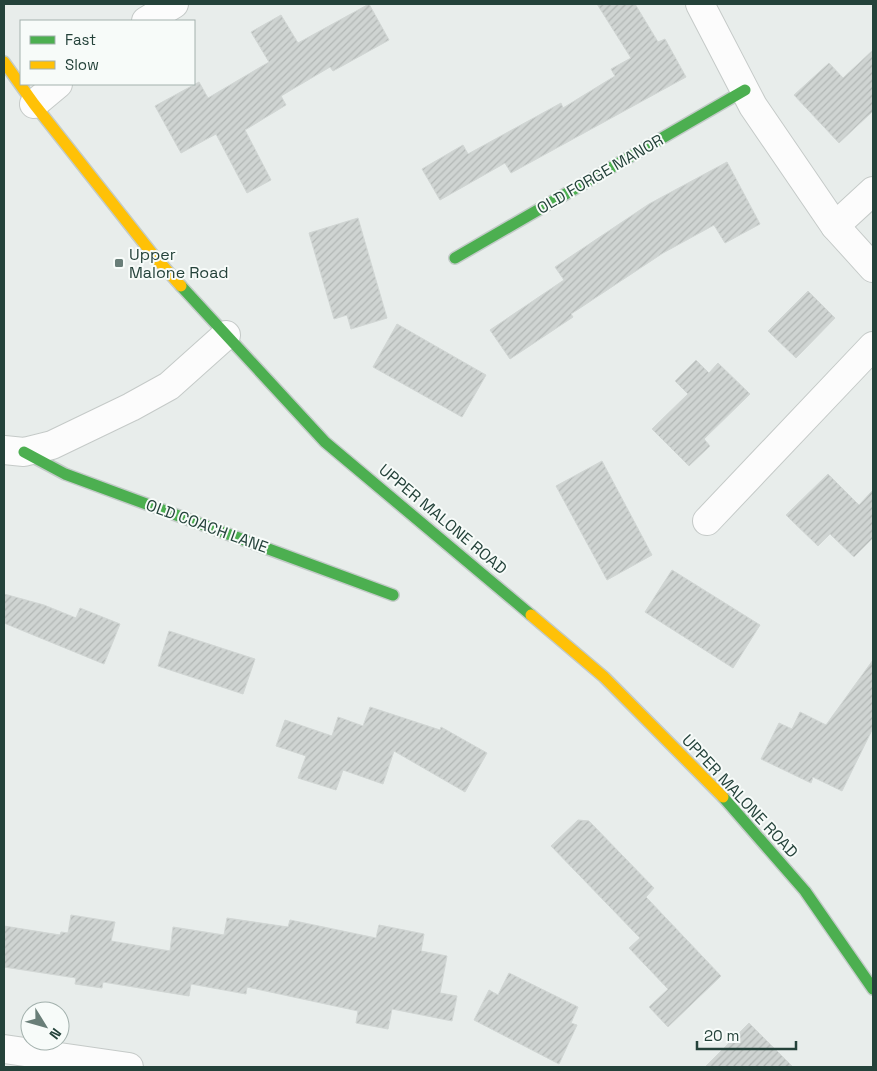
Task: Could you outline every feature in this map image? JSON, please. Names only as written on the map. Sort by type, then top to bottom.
[{"type":"main road","name":"UPPER MALONE ROAD","points":[[4,62],[20,84]]},
{"type":"main road","name":"UPPER MALONE ROAD","points":[[20,85],[154,256],[326,442],[604,677],[720,794],[805,890],[873,989]]},
{"type":"main road","name":"OLD FORGE MANOR","points":[[456,258],[744,90]]},
{"type":"main road","name":"OLD COACH LANE","points":[[14,451],[65,474],[393,595]]},
{"type":"street","points":[[148,20],[174,4]]},
{"type":"street","points":[[700,4],[753,106],[835,226],[873,268]]},
{"type":"street","points":[[34,104],[57,85]]},
{"type":"street","points":[[835,226],[873,191]]},
{"type":"street","name":"OLD COACH LANE","points":[[14,451],[52,445],[132,407],[169,386],[226,334]]},
{"type":"street","points":[[708,520],[873,346]]},
{"type":"street","points":[[4,1048],[122,1067]]},
{"type":"building","points":[[369,4],[389,40],[333,71],[330,67],[281,96],[286,105],[245,130],[271,180],[247,193],[216,134],[181,153],[155,106],[199,82],[208,98],[269,62],[251,32],[281,15],[298,43]]},
{"type":"building","points":[[597,4],[635,4],[658,42],[665,39],[686,77],[511,173],[505,163],[440,200],[422,169],[463,145],[468,154],[561,103],[563,108],[615,76],[611,69],[631,58]]},
{"type":"building","points":[[873,50],[873,111],[839,143],[794,95],[829,63],[843,78]]},
{"type":"building","points":[[727,162],[760,224],[725,243],[714,225],[663,253],[571,314],[573,317],[510,359],[490,330],[564,280],[555,267],[649,204]]},
{"type":"building","points":[[358,218],[387,318],[351,329],[347,315],[334,319],[309,233]]},
{"type":"building","points":[[808,291],[835,318],[796,358],[768,331]]},
{"type":"building","points":[[397,324],[486,375],[462,417],[373,367]]},
{"type":"building","points":[[696,360],[709,373],[718,363],[750,394],[704,439],[710,446],[689,466],[652,429],[688,394],[675,381]]},
{"type":"building","points":[[602,461],[652,555],[607,580],[556,486]]},
{"type":"building","points":[[828,474],[859,505],[873,490],[873,538],[854,557],[830,534],[818,546],[786,515]]},
{"type":"building","points":[[672,570],[760,625],[733,668],[645,612]]},
{"type":"building","points":[[4,594],[44,605],[76,618],[80,608],[120,624],[104,664],[4,623]]},
{"type":"building","points":[[169,631],[255,659],[243,694],[158,666]]},
{"type":"building","points":[[873,660],[873,728],[842,791],[813,777],[811,783],[761,759],[779,723],[792,729],[800,712],[826,725]]},
{"type":"building","points":[[370,707],[440,730],[441,727],[487,753],[465,792],[394,751],[383,784],[343,770],[336,790],[298,778],[306,756],[276,746],[285,720],[332,736],[338,717],[363,726]]},
{"type":"building","points":[[578,820],[589,821],[654,888],[646,897],[721,976],[668,1027],[649,1007],[668,989],[629,948],[640,938],[551,846]]},
{"type":"building","points":[[71,915],[115,922],[111,941],[170,951],[173,927],[224,935],[227,918],[288,927],[290,920],[376,938],[379,925],[424,934],[421,951],[447,956],[440,993],[457,996],[452,1021],[392,1009],[388,1029],[356,1023],[358,1011],[247,987],[246,994],[191,984],[189,996],[103,982],[102,988],[75,984],[76,978],[4,967],[4,926],[60,935],[61,932],[68,933]]},
{"type":"building","points":[[509,973],[578,1007],[571,1023],[577,1025],[559,1064],[474,1020],[489,990],[498,995]]},
{"type":"building","points":[[749,1023],[793,1067],[705,1067]]},
{"type":"traffic: fast","points":[[455,258],[745,90]]},
{"type":"traffic: fast","points":[[181,286],[325,442],[531,615]]},
{"type":"traffic: fast","points":[[24,452],[65,474],[393,595]]},
{"type":"traffic: fast","points":[[723,797],[805,891],[873,989]]},
{"type":"traffic: slow","points":[[4,62],[20,84]]},
{"type":"traffic: slow","points":[[20,85],[154,256],[181,286]]},
{"type":"traffic: slow","points":[[531,615],[604,677],[723,797]]},
{"type":"place","name":"Upper Malone Road","points":[[119,263]]}]
